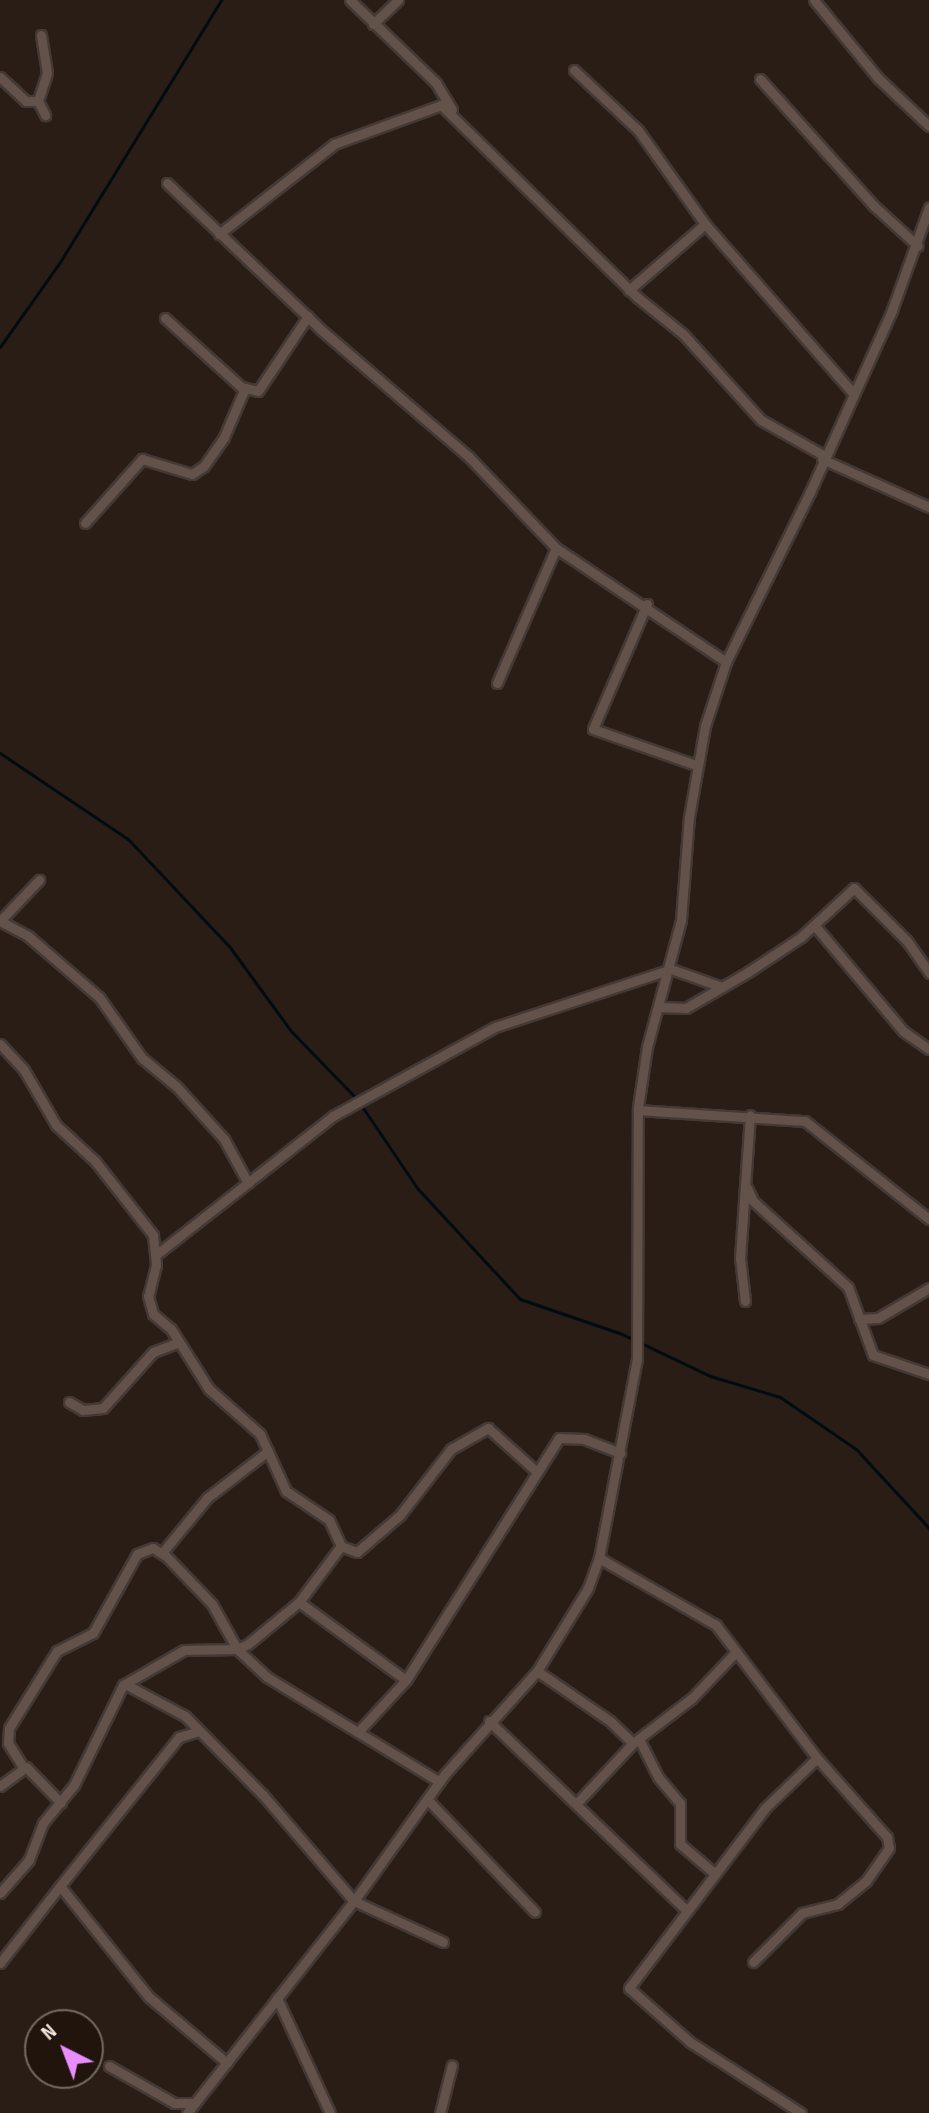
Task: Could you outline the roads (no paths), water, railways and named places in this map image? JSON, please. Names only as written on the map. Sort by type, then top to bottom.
[{"type":"street","points":[[350,0],[436,83],[452,110],[629,290],[683,334],[761,420],[823,457],[929,507]]},
{"type":"street","points":[[373,24],[398,0]]},
{"type":"street","points":[[814,0],[878,78],[929,126]]},
{"type":"street","points":[[41,35],[47,73],[38,101],[45,115]]},
{"type":"street","points":[[574,70],[638,130],[705,224],[853,393]]},
{"type":"street","points":[[0,77],[26,101],[38,101]]},
{"type":"street","points":[[760,79],[874,206],[918,246]]},
{"type":"street","points":[[219,234],[334,144],[432,107],[452,110]]},
{"type":"street","points":[[167,183],[308,316],[469,457],[556,548],[647,604],[697,647],[726,662]]},
{"type":"street","points":[[187,2113],[354,1901],[440,1782],[489,1721],[537,1671],[570,1622],[599,1558],[637,1359],[638,1110],[647,1047],[671,969],[686,887],[696,765],[726,662],[853,393],[918,246],[929,207]]},
{"type":"street","points":[[629,290],[705,224]]},
{"type":"street","points":[[165,318],[245,388],[258,391],[308,316]]},
{"type":"street","points":[[85,523],[142,459],[192,474],[204,466],[224,437],[245,388]]},
{"type":"street","points":[[497,683],[556,548]]},
{"type":"street","points":[[647,604],[593,729],[696,765]]},
{"type":"street","points":[[39,880],[0,921],[28,936],[99,997],[142,1058],[177,1087],[224,1139],[248,1183]]},
{"type":"street","points":[[659,1007],[686,1008],[722,987],[815,926],[854,888],[907,941],[929,973]]},
{"type":"street","points":[[815,926],[903,1031],[929,1049]]},
{"type":"street","points":[[157,1254],[333,1116],[495,1027],[671,969],[722,987]]},
{"type":"street","points":[[0,1044],[24,1070],[56,1125],[74,1138],[145,1223],[157,1254],[150,1306],[179,1342],[209,1389],[255,1428],[286,1491],[329,1520],[341,1546],[357,1552],[400,1515],[451,1449],[488,1428],[536,1471]]},
{"type":"street","points":[[638,1110],[750,1115],[814,1125],[929,1219]]},
{"type":"street","points":[[745,1301],[740,1258],[750,1115]]},
{"type":"street","points":[[747,1188],[760,1208],[848,1287],[873,1355],[929,1374]]},
{"type":"street","points":[[859,1319],[878,1318],[929,1288]]},
{"type":"street","points":[[69,1402],[83,1410],[103,1408],[153,1352],[179,1342]]},
{"type":"street","points":[[358,1732],[406,1680],[559,1438],[584,1439],[620,1453]]},
{"type":"street","points":[[162,1553],[207,1498],[268,1451]]},
{"type":"street","points":[[0,1893],[29,1860],[43,1823],[61,1803],[125,1684],[184,1650],[237,1649],[299,1602],[341,1546]]},
{"type":"street","points":[[61,1803],[23,1767],[8,1736],[62,1645],[93,1633],[137,1554],[153,1548],[162,1553],[218,1611],[237,1649],[267,1677],[440,1782]]},
{"type":"street","points":[[599,1558],[645,1588],[706,1616],[817,1758],[880,1824],[889,1848],[866,1881],[838,1904],[802,1913],[753,1962]]},
{"type":"street","points":[[299,1602],[406,1680]]},
{"type":"street","points":[[576,1804],[636,1741],[692,1698],[736,1652]]},
{"type":"street","points":[[537,1671],[636,1741],[658,1777],[680,1803],[680,1844],[714,1873]]},
{"type":"street","points":[[125,1684],[185,1716],[354,1901],[443,1942]]},
{"type":"street","points":[[489,1721],[686,1910]]},
{"type":"street","points":[[0,1963],[179,1737],[199,1731]]},
{"type":"street","points":[[801,2113],[690,2042],[629,1988],[765,1808],[817,1758]]},
{"type":"street","points":[[0,1786],[23,1767]]},
{"type":"street","points":[[427,1799],[535,1912]]},
{"type":"street","points":[[60,1886],[149,1997],[227,2063]]},
{"type":"street","points":[[277,1998],[281,2016],[330,2113]]},
{"type":"street","points":[[266,2014],[281,2016]]},
{"type":"street","points":[[440,2113],[452,2065]]},
{"type":"street","points":[[109,2066],[174,2103],[195,2103]]},
{"type":"waterway","points":[[0,347],[60,262],[221,0]]},
{"type":"waterway","points":[[0,753],[128,839],[229,946],[291,1031],[357,1099],[418,1189],[520,1299],[622,1334],[710,1376],[780,1397],[856,1449],[929,1528]]}]
